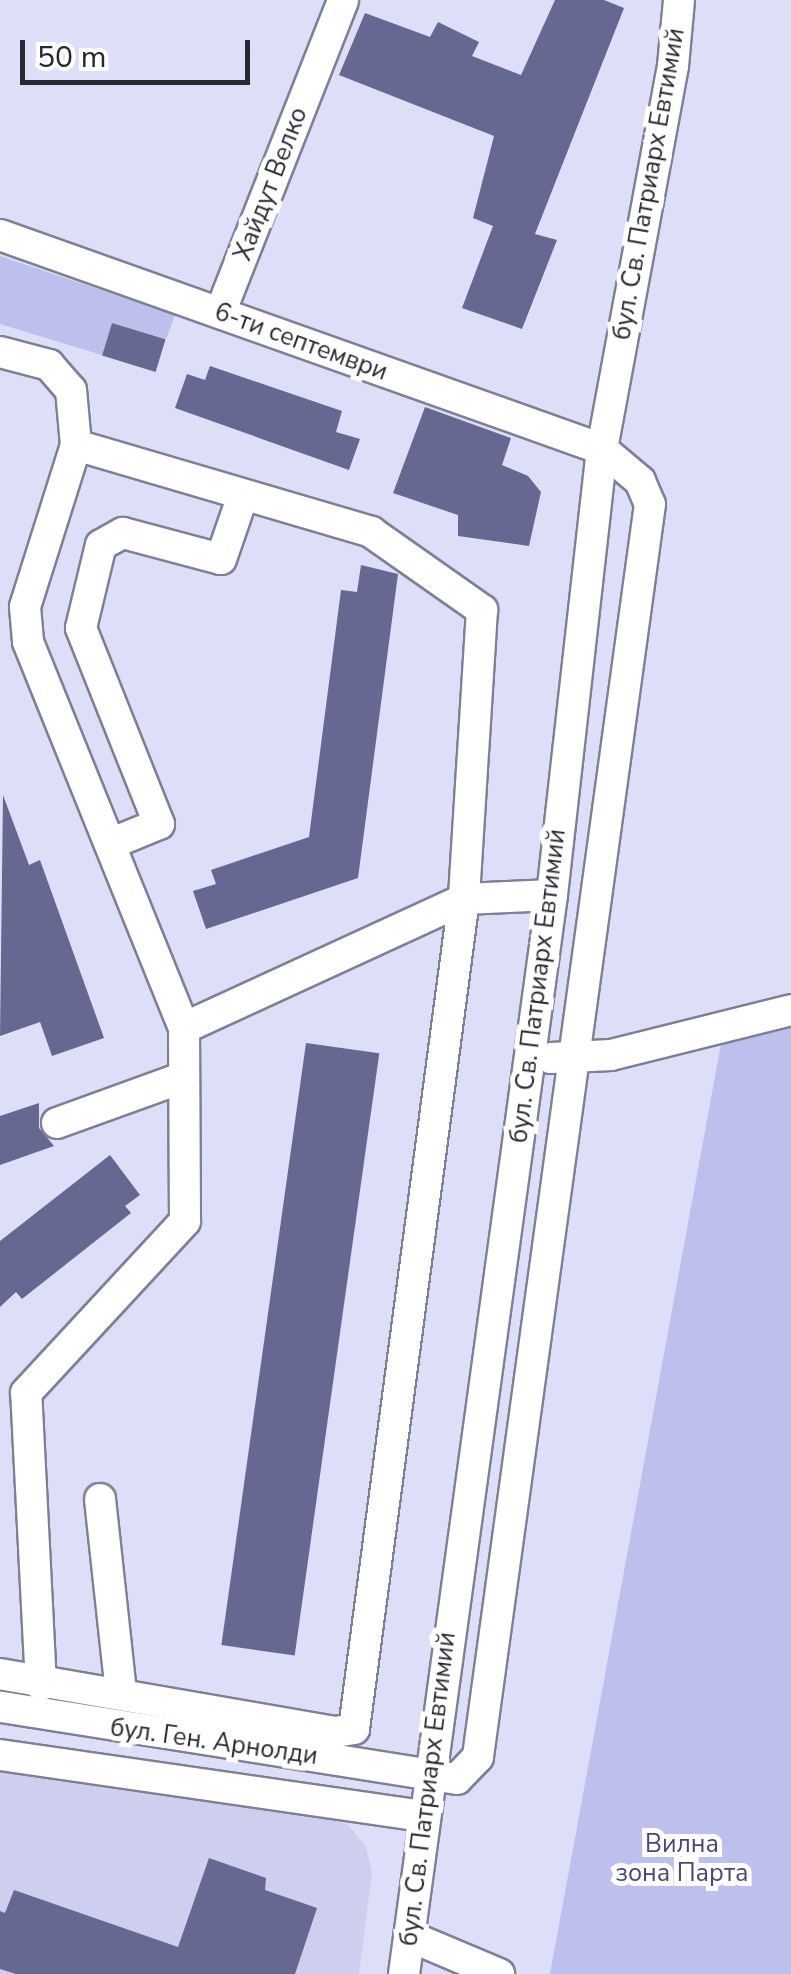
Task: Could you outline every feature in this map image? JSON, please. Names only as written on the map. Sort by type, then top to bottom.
[{"type":"street","name":"Хайдут Велко","points":[[220,313],[343,0]]},
{"type":"street","name":"бул. Св. Патриарх Евтимий","points":[[404,1974],[552,895],[602,449],[673,66],[679,0]]},
{"type":"street","name":"6-ти септември","points":[[0,235],[602,449]]},
{"type":"street","points":[[0,352],[49,365],[71,390],[76,445],[25,607],[28,642],[184,1028],[186,1220],[26,1393],[41,1685]]},
{"type":"street","points":[[0,1674],[41,1685],[121,1694],[350,1747],[357,1720],[464,899],[482,610],[371,532],[76,445]]},
{"type":"street","points":[[430,1773],[458,1779],[478,1756],[650,504],[640,480],[602,449]]},
{"type":"street","points":[[110,844],[160,824],[81,628],[101,544],[123,533],[220,559],[243,495]]},
{"type":"street","points":[[184,1028],[464,899],[552,895]]},
{"type":"street","points":[[528,1055],[571,1060],[791,1010]]},
{"type":"street","points":[[57,1123],[184,1076]]},
{"type":"street","points":[[100,1500],[121,1694]]},
{"type":"street","name":"бул. Ген. Арнолди","points":[[0,1707],[350,1747],[430,1773]]},
{"type":"street","name":"бул. Ген. Арнолди","points":[[0,1755],[424,1816]]},
{"type":"street","points":[[410,1936],[500,1974]]},
{"type":"shaded area","points":[[0,1765],[119,1790],[311,1810],[348,1825],[366,1847],[372,1872],[359,1974],[0,1974]]},
{"type":"green space","points":[[0,256],[175,315],[166,339],[112,323],[102,355],[0,324]]},
{"type":"green space","name":"Вилна зона Парта","points":[[791,1024],[791,1974],[550,1974],[721,1044]]},
{"type":"building","points":[[555,0],[604,0],[624,8],[535,234],[557,240],[522,329],[462,308],[493,226],[473,218],[494,136],[339,75],[365,13],[430,37],[438,22],[479,42],[472,56],[521,75]]},
{"type":"building","points":[[112,323],[166,339],[156,372],[102,356]]},
{"type":"building","points":[[210,366],[342,411],[336,432],[360,439],[349,470],[175,408],[187,374],[205,380]]},
{"type":"building","points":[[425,407],[511,438],[502,465],[528,476],[541,492],[529,546],[458,536],[458,515],[393,493]]},
{"type":"building","points":[[361,565],[398,574],[358,878],[206,929],[193,891],[216,884],[211,870],[309,837],[341,590],[357,592]]},
{"type":"building","points":[[3,795],[29,865],[40,860],[104,1038],[52,1056],[40,1022],[0,1036]]},
{"type":"building","points":[[306,1043],[379,1053],[295,1655],[221,1645]]},
{"type":"building","points":[[39,1103],[39,1128],[54,1146],[0,1165],[0,1116]]},
{"type":"building","points":[[110,1155],[140,1195],[125,1206],[131,1213],[22,1299],[16,1292],[0,1307],[0,1241]]},
{"type":"building","points":[[209,1858],[266,1878],[265,1890],[317,1908],[295,1974],[16,1974],[0,1969],[0,1911],[5,1913],[14,1890],[178,1947]]}]
